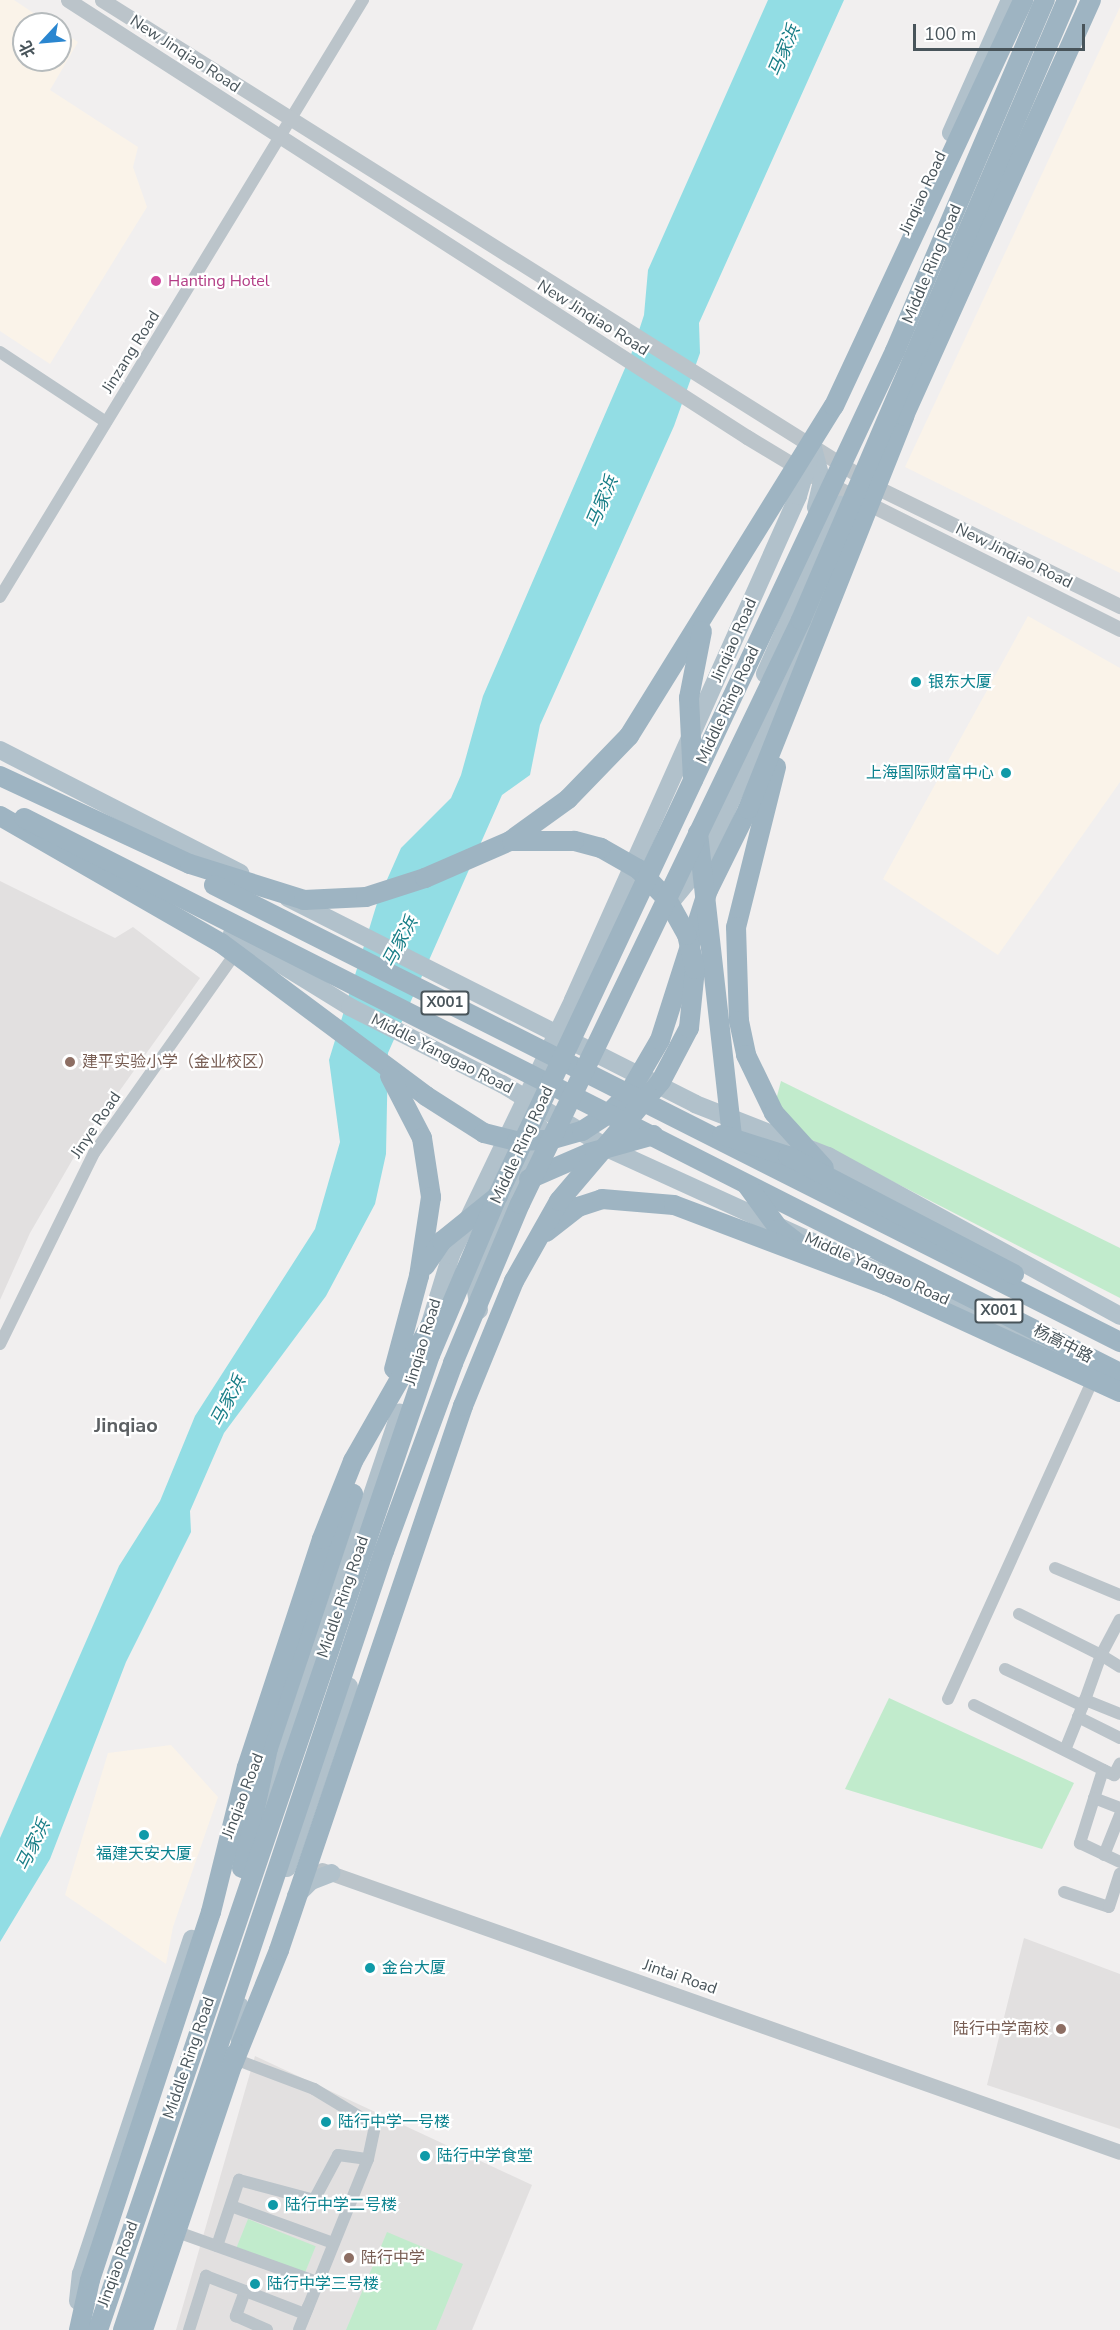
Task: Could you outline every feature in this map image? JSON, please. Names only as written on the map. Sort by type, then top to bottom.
[{"type":"highway","points":[[0,776],[190,864],[304,900],[336,901],[391,890],[510,841],[568,799],[629,736],[834,406],[1023,0]]},
{"type":"highway","name":"Middle Ring Road","points":[[99,2330],[362,1542],[468,1265],[895,351],[1045,0]]},
{"type":"highway","name":"Middle Ring Road","points":[[123,2330],[374,1581],[453,1363],[520,1204],[812,594],[1067,0]]},
{"type":"highway","points":[[0,817],[221,942],[457,1119],[517,1141],[582,1131],[608,1114],[629,1093],[660,1040],[708,890],[802,677],[904,416],[1082,10],[1090,0]]},
{"type":"highway","points":[[1082,10],[1096,0]]},
{"type":"highway","points":[[812,594],[904,416]]},
{"type":"highway","points":[[725,579],[701,634],[689,698],[722,1088],[746,1184],[779,1229],[817,1258]]},
{"type":"highway","points":[[802,677],[736,927],[739,1021],[746,1055],[774,1113],[798,1143],[853,1188]]},
{"type":"highway","name":"X001","points":[[0,776],[1120,1342]]},
{"type":"highway","name":"Middle Yanggao Road","points":[[0,805],[1120,1373]]},
{"type":"highway","points":[[143,2330],[237,2062],[279,1950],[463,1406],[535,1242],[574,1181],[677,1056],[690,1028],[695,969],[687,935],[667,899],[638,868],[574,841],[510,841]]},
{"type":"highway","points":[[230,1936],[268,1748],[392,1376],[419,1276],[429,1216],[429,1166],[410,1106],[374,1058]]},
{"type":"highway","points":[[419,1276],[442,1241],[493,1198],[589,1153],[637,1138],[687,1132],[748,1141],[853,1188],[1120,1331]]},
{"type":"highway","points":[[535,1242],[578,1207],[624,1197],[674,1205],[817,1258],[931,1304],[1120,1392]]},
{"type":"highway","points":[[79,2330],[119,2190],[211,1912],[247,1767],[322,1539],[353,1461],[400,1371],[468,1265]]},
{"type":"highway","points":[[237,2062],[330,1757],[374,1581]]},
{"type":"main road","name":"Jinqiao Road","points":[[92,2330],[108,2297],[256,1848],[266,1803],[444,1274],[523,1096],[555,1035],[636,860],[805,472],[813,448],[1010,0]]},
{"type":"main road","name":"Jinqiao Road","points":[[130,2330],[393,1552],[482,1318],[565,1121],[599,1056],[670,903],[689,846],[846,493],[949,291],[1082,10]]},
{"type":"main road","points":[[768,667],[768,617],[821,497],[822,481],[813,448]]},
{"type":"main road","points":[[858,472],[864,502]]},
{"type":"main road","name":"Jinqiao Road","points":[[670,903],[704,863],[864,502]]},
{"type":"main road","name":"X001","points":[[0,750],[555,1035]]},
{"type":"main road","name":"Middle Yanggao Road","points":[[0,817],[244,939],[325,992],[523,1096],[611,1150],[1120,1384]]},
{"type":"main road","points":[[565,1121],[560,1101],[578,1046],[638,909],[636,860]]},
{"type":"main road","points":[[555,1035],[695,1104],[828,1156],[1120,1316]]},
{"type":"main road","points":[[482,1318],[474,1279],[548,1111],[562,1057],[555,1035]]},
{"type":"main road","name":"Jinqiao Road","points":[[75,2330],[81,2274],[367,1436],[410,1329],[444,1274]]},
{"type":"main road","points":[[290,1859],[280,1843],[280,1819],[334,1660],[334,1603]]},
{"type":"main road","name":"Jinqiao Road","points":[[151,2330],[237,2062],[294,1897],[290,1859]]},
{"type":"main road","points":[[294,1897],[311,1881],[332,1874]]},
{"type":"main road","points":[[237,2062],[240,2006]]},
{"type":"main road","points":[[99,2330],[108,2297]]},
{"type":"street","name":"New Jinqiao Road","points":[[68,0],[615,354],[805,472],[1120,629]]},
{"type":"street","name":"New Jinqiao Road","points":[[102,0],[624,331],[813,448],[858,472],[882,490],[1120,606]]},
{"type":"street","name":"Jinzang Road","points":[[0,597],[292,121],[363,0]]},
{"type":"street","points":[[0,352],[106,422]]},
{"type":"street","name":"Jinye Road","points":[[0,1344],[94,1153],[244,939]]},
{"type":"street","points":[[948,1699],[1096,1372]]},
{"type":"street","points":[[1055,1569],[1120,1595]]},
{"type":"street","points":[[1019,1614],[1120,1667]]},
{"type":"street","points":[[1065,1750],[1101,1655],[1120,1618]]},
{"type":"street","points":[[1005,1669],[1082,1708],[1120,1738]]},
{"type":"street","points":[[974,1705],[1117,1776]]},
{"type":"street","points":[[1082,1708],[1120,1714]]},
{"type":"street","points":[[1117,1776],[1120,1763]]},
{"type":"street","points":[[1117,1776],[1103,1770],[1080,1843],[1120,1862]]},
{"type":"street","points":[[1094,1798],[1120,1808]]},
{"type":"street","points":[[1104,1855],[1120,1815]]},
{"type":"street","name":"Jintai Road","points":[[229,1837],[1120,2152]]},
{"type":"street","points":[[1064,1892],[1109,1907],[1120,1874]]},
{"type":"street","points":[[237,2062],[314,2089],[375,2126],[368,2159],[299,2330]]},
{"type":"street","points":[[217,2246],[239,2180],[314,2200],[338,2155],[368,2159]]},
{"type":"street","points":[[231,2206],[333,2243]]},
{"type":"street","points":[[183,2234],[317,2282]]},
{"type":"street","points":[[189,2330],[206,2276],[305,2314]]},
{"type":"street","points":[[245,2291],[236,2316],[267,2330]]},
{"type":"shaded area","points":[[0,0],[14,0],[32,12],[12,12],[12,72],[60,72],[50,90],[138,147],[133,167],[147,207],[50,364],[0,331]]},
{"type":"shaded area","points":[[1120,7],[1120,573],[905,467]]},
{"type":"shaded area","points":[[72,38],[78,42],[72,52]]},
{"type":"shaded area","name":"上海国际财富中心","points":[[1028,616],[1120,668],[1120,782],[998,955],[883,879]]},
{"type":"shaded area","name":"建平实验小学（金业校区）","points":[[0,881],[115,938],[133,927],[200,978],[81,1145],[30,1233],[0,1300]]},
{"type":"shaded area","name":"福建天安大厦","points":[[171,1745],[218,1797],[173,1927],[166,1964],[65,1895],[108,1753]]},
{"type":"shaded area","name":"陆行中学南校","points":[[1024,1938],[1120,1974],[1120,2129],[987,2085]]},
{"type":"shaded area","name":"陆行中学","points":[[255,2056],[532,2185],[472,2330],[176,2330]]},
{"type":"green space","points":[[781,1081],[1120,1248],[1120,1298],[771,1119]]},
{"type":"green space","points":[[889,1698],[1074,1783],[1042,1849],[845,1789]]},
{"type":"green space","points":[[248,2219],[316,2246],[304,2275],[236,2248]]},
{"type":"green space","points":[[387,2232],[463,2264],[436,2330],[346,2330]]},
{"type":"water","name":"马家浜","points":[[768,0],[844,0],[699,323],[700,353],[674,426],[540,725],[530,775],[502,795],[388,1053],[386,1154],[375,1204],[326,1296],[224,1433],[190,1511],[191,1532],[126,1662],[50,1859],[0,1942],[0,1838],[119,1566],[160,1501],[195,1416],[315,1229],[340,1142],[329,1060],[378,900],[401,848],[451,798],[461,775],[483,696],[632,352],[644,315],[648,270]]},
{"type":"place","name":"Hanting Hotel","points":[[156,281]]},
{"type":"place","name":"银东大厦","points":[[916,682]]},
{"type":"place","name":"上海国际财富中心","points":[[1006,773]]},
{"type":"place","name":"建平实验小学（金业校区）","points":[[70,1062]]},
{"type":"place","name":"福建天安大厦","points":[[144,1835]]},
{"type":"place","name":"金台大厦","points":[[370,1968]]},
{"type":"place","name":"陆行中学南校","points":[[1061,2029]]},
{"type":"place","name":"陆行中学一号楼","points":[[326,2122]]},
{"type":"place","name":"陆行中学食堂","points":[[425,2156]]},
{"type":"place","name":"陆行中学二号楼","points":[[273,2205]]},
{"type":"place","name":"陆行中学","points":[[349,2258]]},
{"type":"place","name":"陆行中学三号楼","points":[[255,2284]]},
{"type":"district","name":"Jinqiao","points":[[126,1425]]}]
